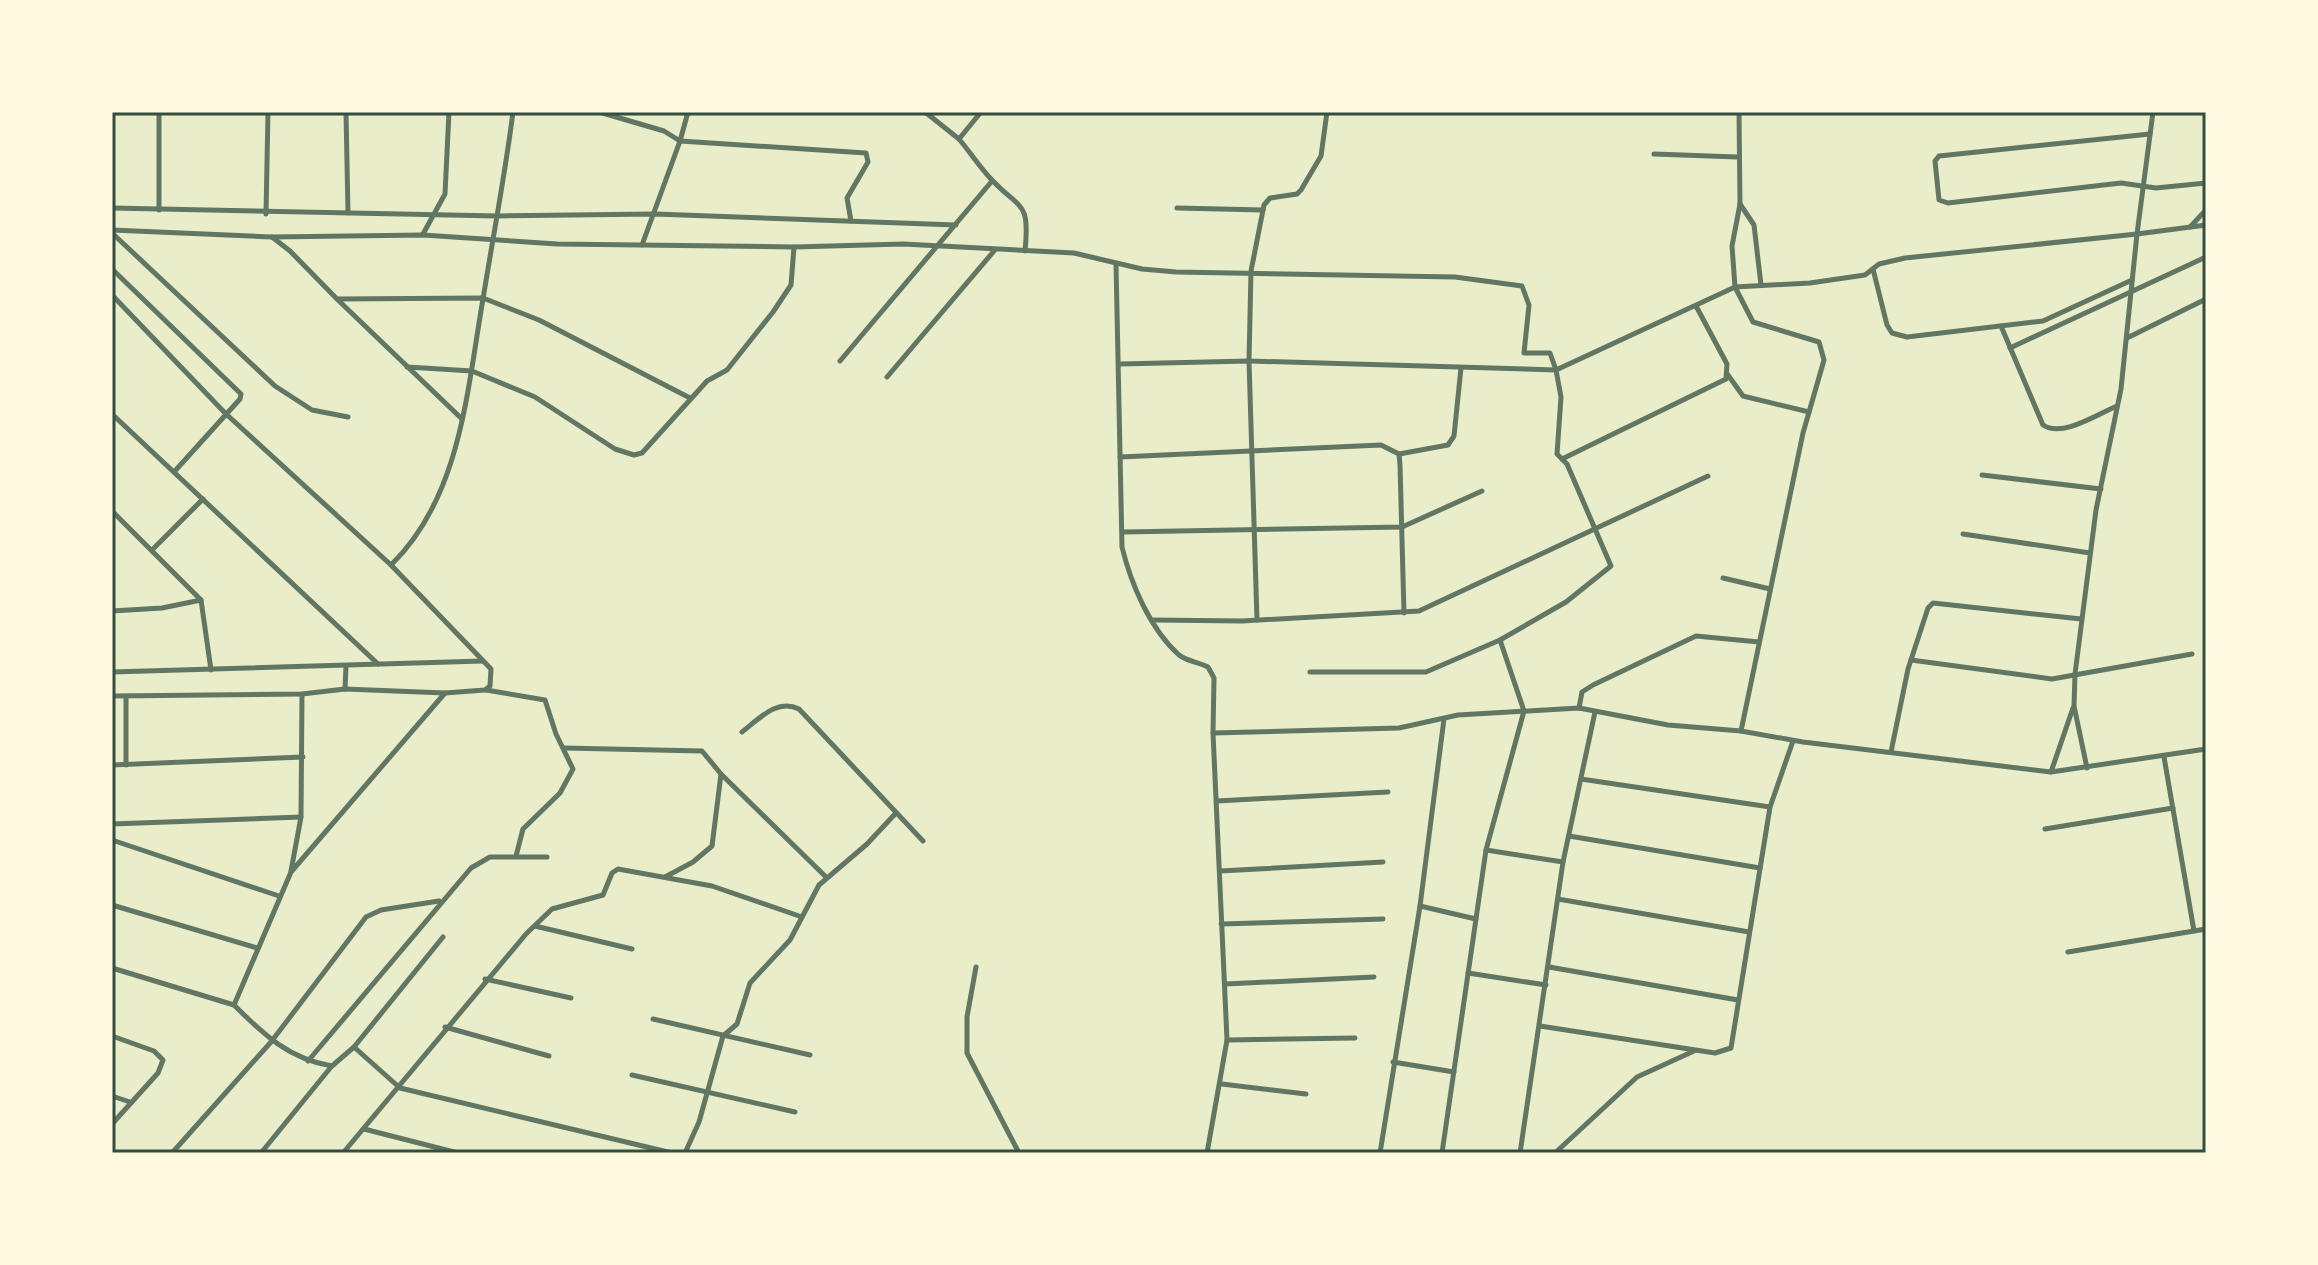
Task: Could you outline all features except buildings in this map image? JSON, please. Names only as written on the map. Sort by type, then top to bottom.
[{"type":"street","points":[[159,112],[159,210]]},
{"type":"street","points":[[266,214],[268,112]]},
{"type":"street","points":[[346,112],[348,213]]},
{"type":"street","points":[[423,235],[438,213],[446,181],[449,112]]},
{"type":"street","points":[[391,565],[413,541],[439,499],[462,419],[513,112]]},
{"type":"street","points":[[599,112],[664,131],[680,141],[866,153],[868,162],[847,198],[851,221]]},
{"type":"street","points":[[642,245],[688,112]]},
{"type":"street","points":[[925,112],[959,139],[992,181],[1022,208],[1028,224],[1025,251]]},
{"type":"street","points":[[959,139],[981,112]]},
{"type":"street","points":[[1257,620],[1249,361],[1251,271],[1263,210],[1270,198],[1297,194],[1301,190],[1321,156],[1327,112]]},
{"type":"street","points":[[1739,112],[1737,157],[1740,204],[1732,246],[1735,287],[1753,322],[1819,342],[1824,360],[1809,412],[1741,731]]},
{"type":"street","points":[[2087,768],[2074,706],[2075,674],[2090,553],[2118,406],[2153,112]]},
{"type":"street","points":[[2150,134],[1944,155],[1935,161],[1938,195],[1943,203],[2121,183],[2143,188],[2206,183]]},
{"type":"street","points":[[1654,154],[1737,157]]},
{"type":"street","points":[[840,361],[992,181]]},
{"type":"street","points":[[1740,204],[1754,225],[1761,285]]},
{"type":"street","points":[[112,208],[266,214],[655,214],[956,225]]},
{"type":"street","points":[[1177,208],[1263,210]]},
{"type":"street","points":[[2190,227],[2206,210]]},
{"type":"street","points":[[1120,364],[1249,361],[1556,370],[1735,287],[1810,283],[1865,275],[1873,269],[1917,257],[2206,225]]},
{"type":"street","points":[[112,232],[271,237],[423,235],[557,244],[794,247],[903,244],[1074,253],[1116,264],[1176,272],[1455,277],[1512,282],[1528,293],[1524,353],[1550,353],[1556,370],[1561,397],[1557,454],[1595,527],[1611,566],[1566,602],[1500,640],[1426,672],[1310,672]]},
{"type":"street","points":[[112,232],[275,386],[312,410],[348,417]]},
{"type":"street","points":[[271,237],[290,251],[462,419]]},
{"type":"street","points":[[407,367],[472,371],[535,397],[615,449],[634,455],[648,448],[707,381],[727,370],[773,312],[791,285],[794,247]]},
{"type":"street","points":[[887,377],[994,251]]},
{"type":"street","points":[[2010,348],[2206,257]]},
{"type":"street","points":[[1116,264],[1126,566],[1152,620],[1181,657],[1202,664],[1212,672],[1227,1040],[1222,1084],[1207,1153]]},
{"type":"street","points":[[112,269],[240,390],[240,399],[174,472]]},
{"type":"street","points":[[1873,269],[1887,325],[1898,336],[2043,321],[2132,279]]},
{"type":"street","points":[[112,295],[225,413],[391,565],[484,661],[493,677],[485,690]]},
{"type":"street","points":[[337,299],[483,298],[539,320],[690,398]]},
{"type":"street","points":[[2126,338],[2206,299]]},
{"type":"street","points":[[1696,306],[1727,364],[1728,375],[1743,396],[1809,412]]},
{"type":"street","points":[[2001,326],[2043,425],[2049,429],[2061,429],[2118,406]]},
{"type":"street","points":[[1120,457],[1381,445],[1399,454],[1448,445],[1454,436],[1461,368]]},
{"type":"street","points":[[1562,459],[1724,381],[1728,375]]},
{"type":"street","points":[[112,414],[379,665]]},
{"type":"street","points":[[1399,454],[1404,613]]},
{"type":"street","points":[[1982,475],[2101,489]]},
{"type":"street","points":[[1152,620],[1257,620],[1404,613],[1432,607],[1708,476]]},
{"type":"street","points":[[1124,532],[1402,527],[1482,491]]},
{"type":"street","points":[[152,550],[203,499]]},
{"type":"street","points":[[112,511],[201,600],[211,670]]},
{"type":"street","points":[[1963,534],[2090,553]]},
{"type":"street","points":[[1723,578],[1770,589]]},
{"type":"street","points":[[112,611],[162,608],[201,600]]},
{"type":"street","points":[[1891,752],[1911,660],[1928,608],[1939,601],[2081,619]]},
{"type":"street","points":[[1579,708],[1582,692],[1593,685],[1690,638],[1759,642]]},
{"type":"street","points":[[1442,1153],[1486,850],[1524,711],[1500,640]]},
{"type":"street","points":[[1911,660],[2038,679],[2192,654]]},
{"type":"street","points":[[112,672],[484,661]]},
{"type":"street","points":[[345,689],[346,666]]},
{"type":"street","points":[[112,696],[302,694],[345,689],[445,693],[485,690],[545,700],[572,764],[571,778],[523,829],[516,856]]},
{"type":"street","points":[[234,1005],[291,872],[445,693]]},
{"type":"street","points":[[291,872],[301,817],[302,694]]},
{"type":"street","points":[[126,697],[126,765]]},
{"type":"street","points":[[742,732],[776,707],[791,705],[799,709],[923,841]]},
{"type":"street","points":[[2051,772],[2074,706]]},
{"type":"street","points":[[1213,733],[1399,728],[1444,718],[1579,708],[1668,725],[1741,731],[1793,741],[2051,772],[2206,749]]},
{"type":"street","points":[[1520,1153],[1563,862],[1595,712]]},
{"type":"street","points":[[1380,1153],[1420,906],[1444,718]]},
{"type":"street","points":[[1540,1026],[1715,1053],[1731,1048],[1770,807],[1793,741]]},
{"type":"street","points":[[564,748],[702,751],[721,774],[826,878]]},
{"type":"street","points":[[112,765],[303,757]]},
{"type":"street","points":[[2164,757],[2194,931]]},
{"type":"street","points":[[665,877],[693,862],[712,846],[721,774]]},
{"type":"street","points":[[1581,779],[1770,807]]},
{"type":"street","points":[[1217,801],[1388,792]]},
{"type":"street","points":[[2045,829],[2173,808]]},
{"type":"street","points":[[685,1153],[699,1122],[723,1036],[737,1024],[750,983],[790,940],[826,878],[867,844],[896,813]]},
{"type":"street","points":[[112,824],[301,817]]},
{"type":"street","points":[[1569,836],[1760,868]]},
{"type":"street","points":[[112,840],[279,896]]},
{"type":"street","points":[[1486,850],[1563,862]]},
{"type":"street","points":[[308,1062],[439,901],[480,862],[490,857],[547,857]]},
{"type":"street","points":[[1220,871],[1383,862]]},
{"type":"street","points":[[343,1153],[400,1088],[485,979],[534,926],[552,909],[603,895],[612,873],[618,869],[712,886],[802,917]]},
{"type":"street","points":[[1558,899],[1749,932]]},
{"type":"street","points":[[172,1153],[271,1042],[366,917],[381,910],[439,901]]},
{"type":"street","points":[[112,905],[257,948]]},
{"type":"street","points":[[1420,906],[1476,919]]},
{"type":"street","points":[[1221,924],[1383,919]]},
{"type":"street","points":[[534,926],[632,949]]},
{"type":"street","points":[[2068,952],[2206,929]]},
{"type":"street","points":[[261,1153],[332,1066],[354,1047],[443,937]]},
{"type":"street","points":[[976,967],[965,1037],[967,1053],[1019,1153]]},
{"type":"street","points":[[1549,967],[1738,1000]]},
{"type":"street","points":[[112,968],[234,1005],[271,1042],[308,1062],[332,1066]]},
{"type":"street","points":[[1468,973],[1546,985]]},
{"type":"street","points":[[1225,984],[1374,977]]},
{"type":"street","points":[[485,979],[571,998]]},
{"type":"street","points":[[653,1019],[810,1055]]},
{"type":"street","points":[[445,1027],[549,1056]]},
{"type":"street","points":[[112,1036],[154,1051],[163,1060],[158,1073],[112,1124]]},
{"type":"street","points":[[1227,1040],[1355,1038]]},
{"type":"street","points":[[354,1047],[400,1088],[672,1153]]},
{"type":"street","points":[[1555,1153],[1637,1077],[1696,1050]]},
{"type":"street","points":[[1393,1062],[1454,1072]]},
{"type":"street","points":[[632,1075],[795,1112]]},
{"type":"street","points":[[1222,1084],[1306,1094]]},
{"type":"street","points":[[112,1096],[131,1103]]},
{"type":"street","points":[[364,1129],[458,1153]]},
{"type":"street","points":[[1329,1153],[1345,1153]]}]
